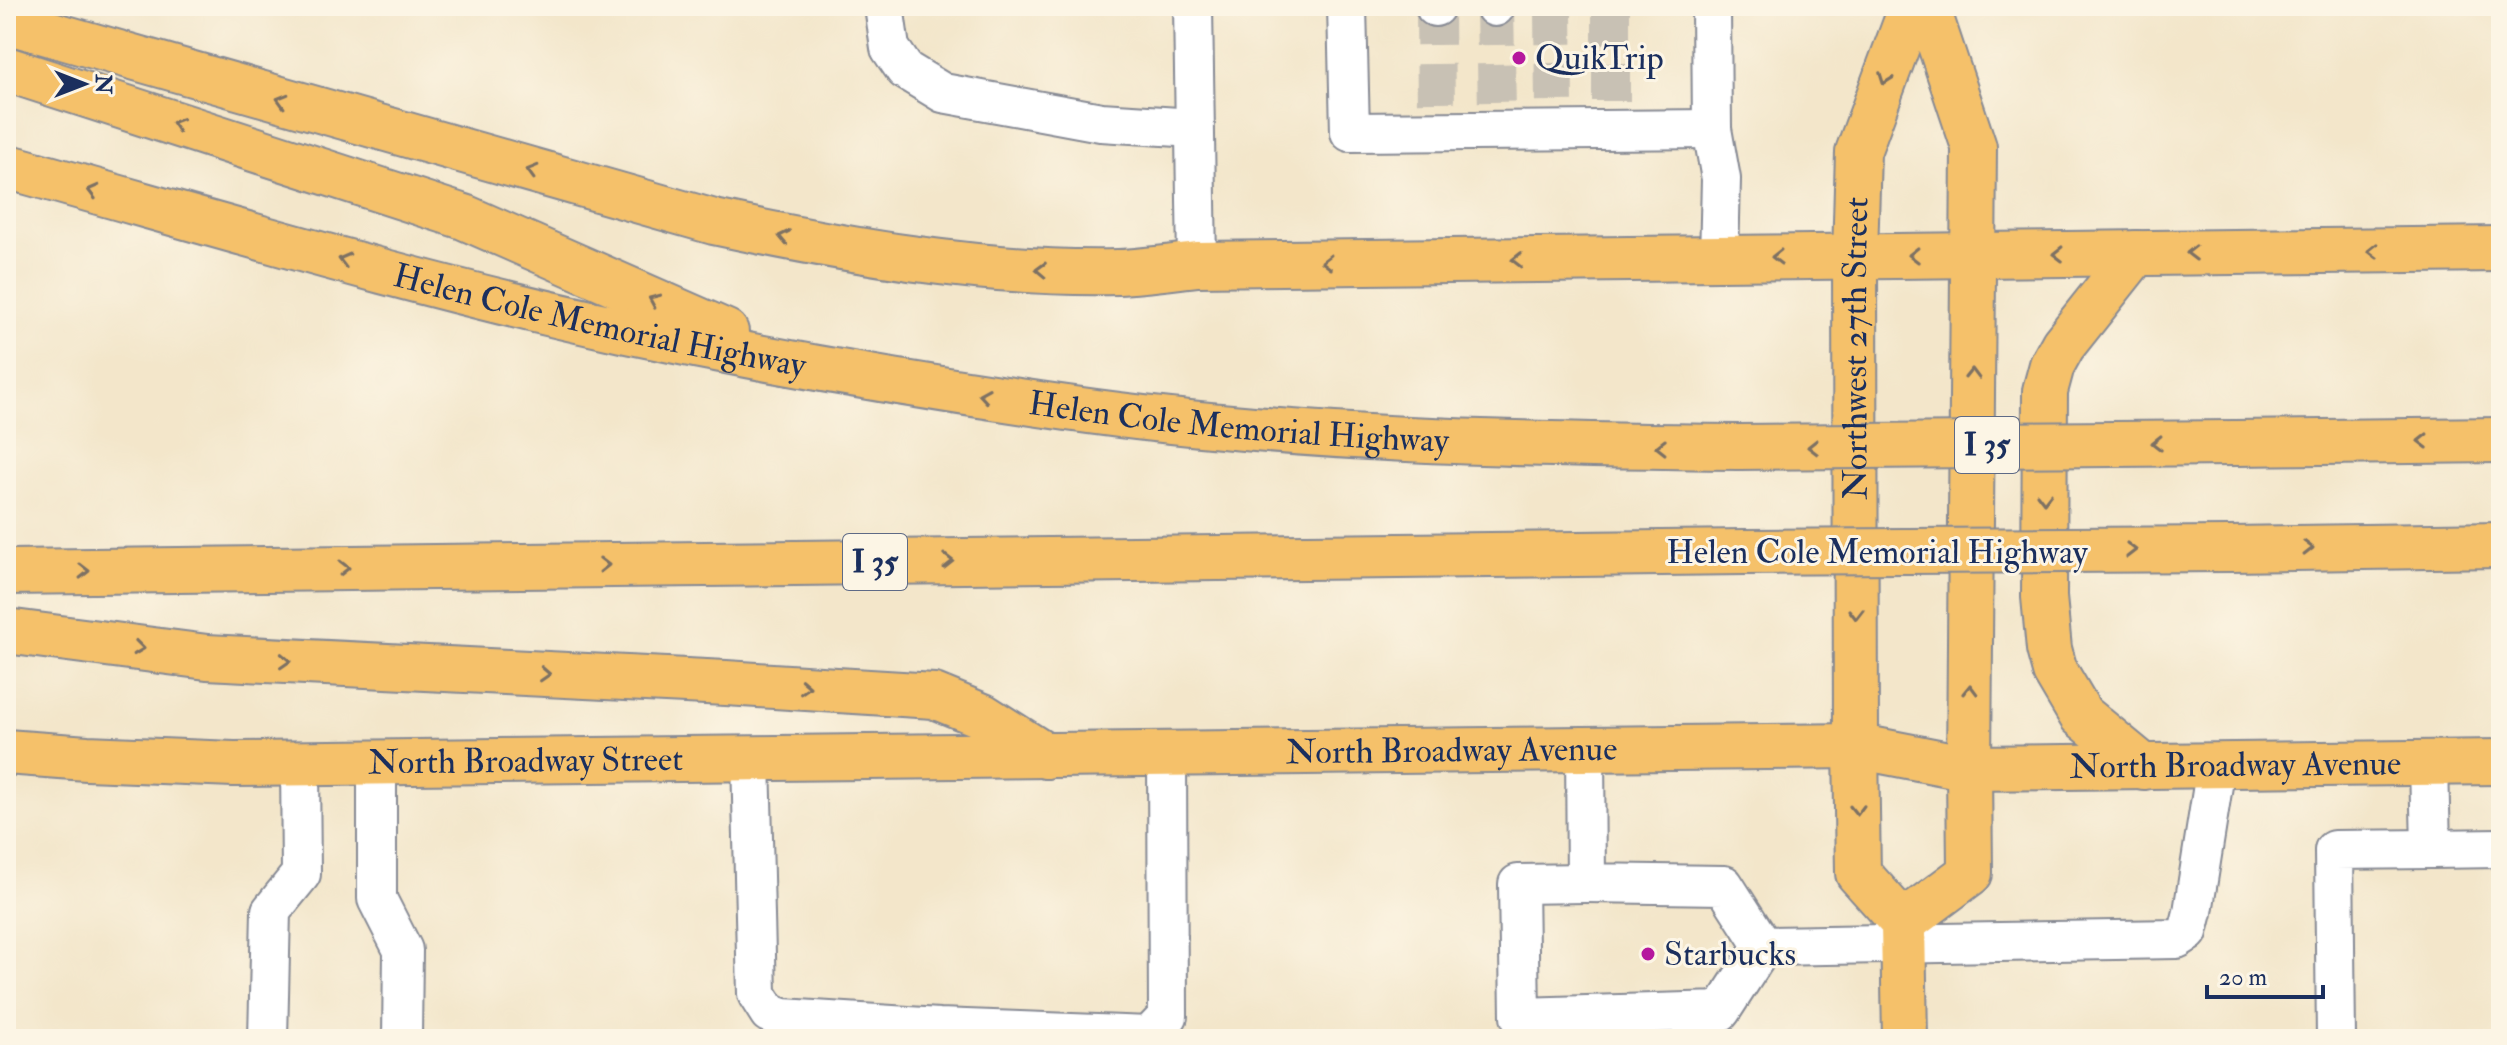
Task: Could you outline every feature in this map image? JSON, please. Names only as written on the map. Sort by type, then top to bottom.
[{"type":"main road","name":"Northwest 27th Street","points":[[1903,933],[1858,873],[1855,256],[1858,152],[1912,6]]},
{"type":"main road","points":[[1905,1039],[1903,933],[1970,873],[1974,147],[1927,6]]},
{"type":"main road","points":[[6,21],[714,222],[817,244],[921,259],[1024,269],[1119,272],[1197,264],[2501,249]]},
{"type":"main road","points":[[6,69],[464,217],[802,365]]},
{"type":"main road","name":"Helen Cole Memorial Highway","points":[[6,166],[445,288],[621,329],[802,365],[1069,408],[1218,425],[1350,437],[1739,447],[2501,440]]},
{"type":"main road","points":[[2136,253],[2063,345],[2052,365],[2045,391],[2044,597],[2049,649],[2065,691],[2081,715],[2144,767]]},
{"type":"main road","name":"Helen Cole Memorial Highway","points":[[6,572],[2501,545]]},
{"type":"main road","points":[[6,631],[207,657],[918,694],[934,696],[983,716],[1046,756]]},
{"type":"main road","name":"North Broadway Avenue","points":[[1046,756],[1856,746],[1969,768],[2501,762]]},
{"type":"main road","name":"North Broadway Street","points":[[6,752],[219,764],[1046,756]]},
{"type":"street","points":[[884,6],[890,48],[905,70],[943,93],[1101,122],[1194,128]]},
{"type":"street","points":[[1193,6],[1197,264]]},
{"type":"street","points":[[1347,6],[1350,132],[1436,122],[1554,120],[1612,120],[1712,129]]},
{"type":"street","points":[[1711,6],[1712,129],[1721,179],[1719,258]]},
{"type":"street","points":[[1585,749],[1586,883]]},
{"type":"street","points":[[751,759],[757,994],[769,1013],[783,1018],[939,1028],[1149,1036],[1168,1016],[1167,754]]},
{"type":"street","points":[[268,1039],[271,911],[301,874],[300,763]]},
{"type":"street","points":[[377,763],[377,899],[403,950],[402,1039]]},
{"type":"street","points":[[2429,763],[2431,849]]},
{"type":"street","points":[[1763,946],[1903,933],[2177,939],[2188,932],[2191,922],[2216,766]]},
{"type":"street","points":[[2336,1039],[2334,850],[2501,848]]},
{"type":"street","points":[[1518,884],[1724,885],[1763,946],[1721,1011],[1520,1017],[1518,884]]},
{"type":"tunnel","points":[[1553,6],[1554,110]]},
{"type":"tunnel","points":[[1611,6],[1611,110]]},
{"type":"tunnel","points":[[1435,7],[1436,112]]},
{"type":"tunnel","points":[[1495,7],[1497,111]]},
{"type":"place","name":"QuikTrip","points":[[1519,58]]},
{"type":"place","name":"Starbucks","points":[[1648,954]]}]
